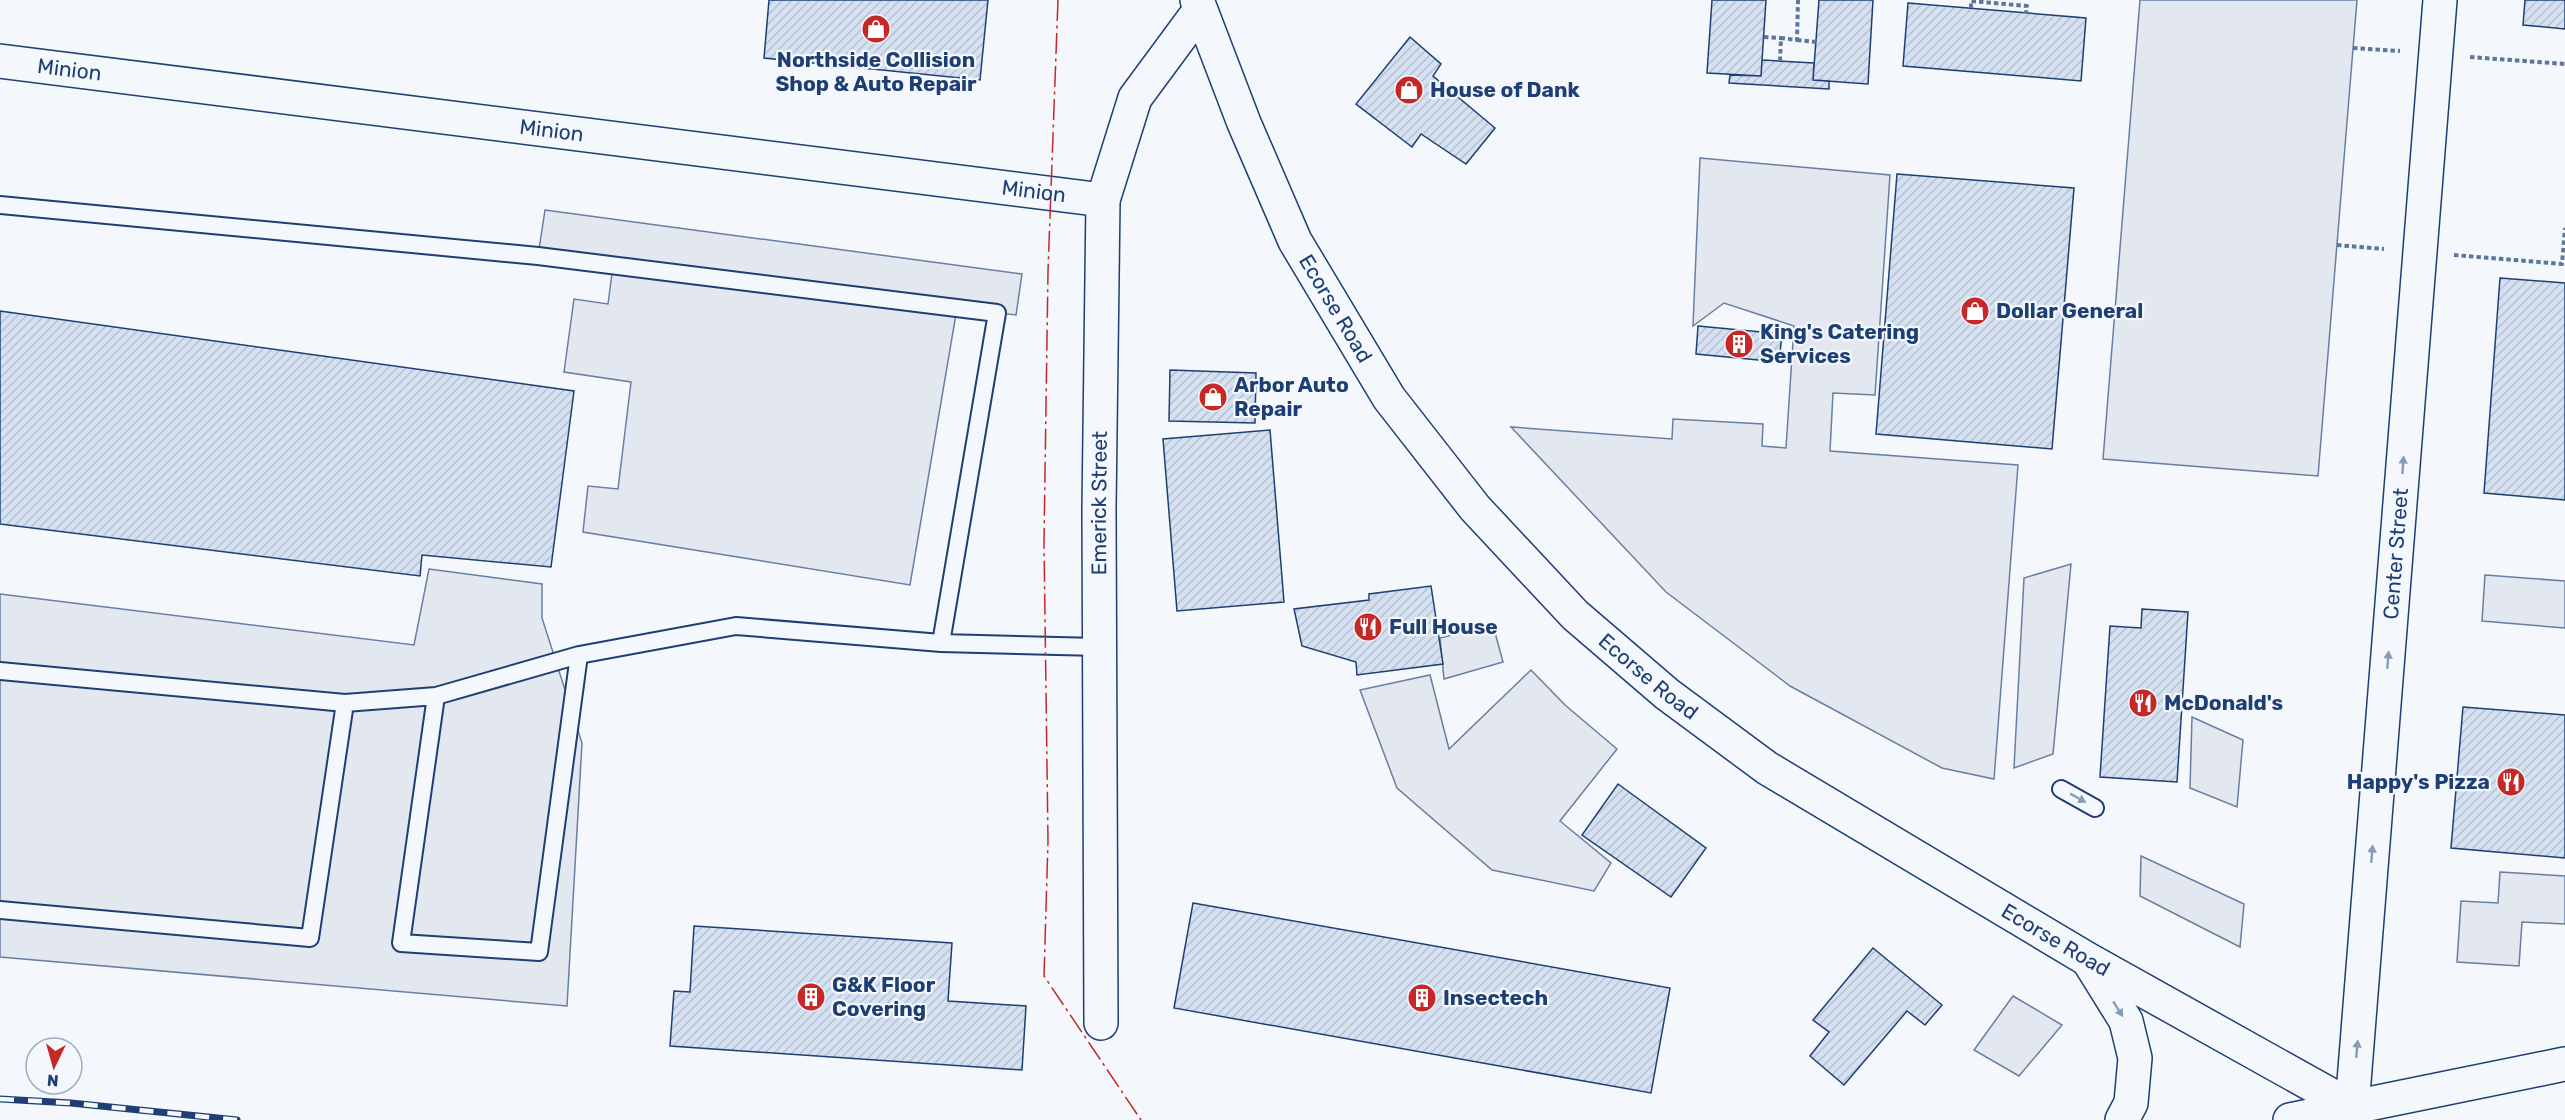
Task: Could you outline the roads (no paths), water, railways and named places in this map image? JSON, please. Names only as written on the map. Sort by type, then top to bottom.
[{"type":"street","name":"Center Street","points":[[2352,1107],[2440,0]]},
{"type":"street","name":"Emerick Street","points":[[1101,1023],[1099,646],[1103,200],[1135,98],[1198,5]]},
{"type":"street","name":"Ecorse Road","points":[[1198,5],[1244,123],[1296,242],[1389,398],[1474,508],[1575,615],[1667,694],[1722,737],[1767,768],[2087,959],[2352,1107]]},
{"type":"street","name":"Minion","points":[[0,62],[1103,200]]},
{"type":"street","points":[[2087,959],[2126,1021],[2135,1058],[2131,1103],[2122,1120]]},
{"type":"street","points":[[2290,1120],[2565,1064]]},
{"type":"lane","points":[[0,206],[538,256],[997,313],[941,644]]},
{"type":"lane","points":[[0,671],[345,703],[436,696],[579,655],[736,626],[941,644],[1099,646]]},
{"type":"lane","points":[[436,696],[401,943],[539,952],[579,655]]},
{"type":"lane","points":[[0,910],[310,938],[345,703]]},
{"type":"lane","points":[[2061,789],[2095,808]]},
{"type":"railway","points":[[0,1099],[71,1103],[237,1120]]},
{"type":"place","name":"Northside Collision Shop & Auto Repair","points":[[876,29]]},
{"type":"place","name":"House of Dank","points":[[1409,90]]},
{"type":"place","name":"Dollar General","points":[[1975,311]]},
{"type":"place","name":"King's Catering Services","points":[[1739,344]]},
{"type":"place","name":"Arbor Auto Repair","points":[[1213,397]]},
{"type":"place","name":"Full House","points":[[1368,627]]},
{"type":"place","name":"McDonald's","points":[[2143,703]]},
{"type":"place","name":"Happy's Pizza","points":[[2511,782]]},
{"type":"place","name":"G&K Floor Covering","points":[[811,997]]},
{"type":"place","name":"Insectech","points":[[1422,998]]}]
